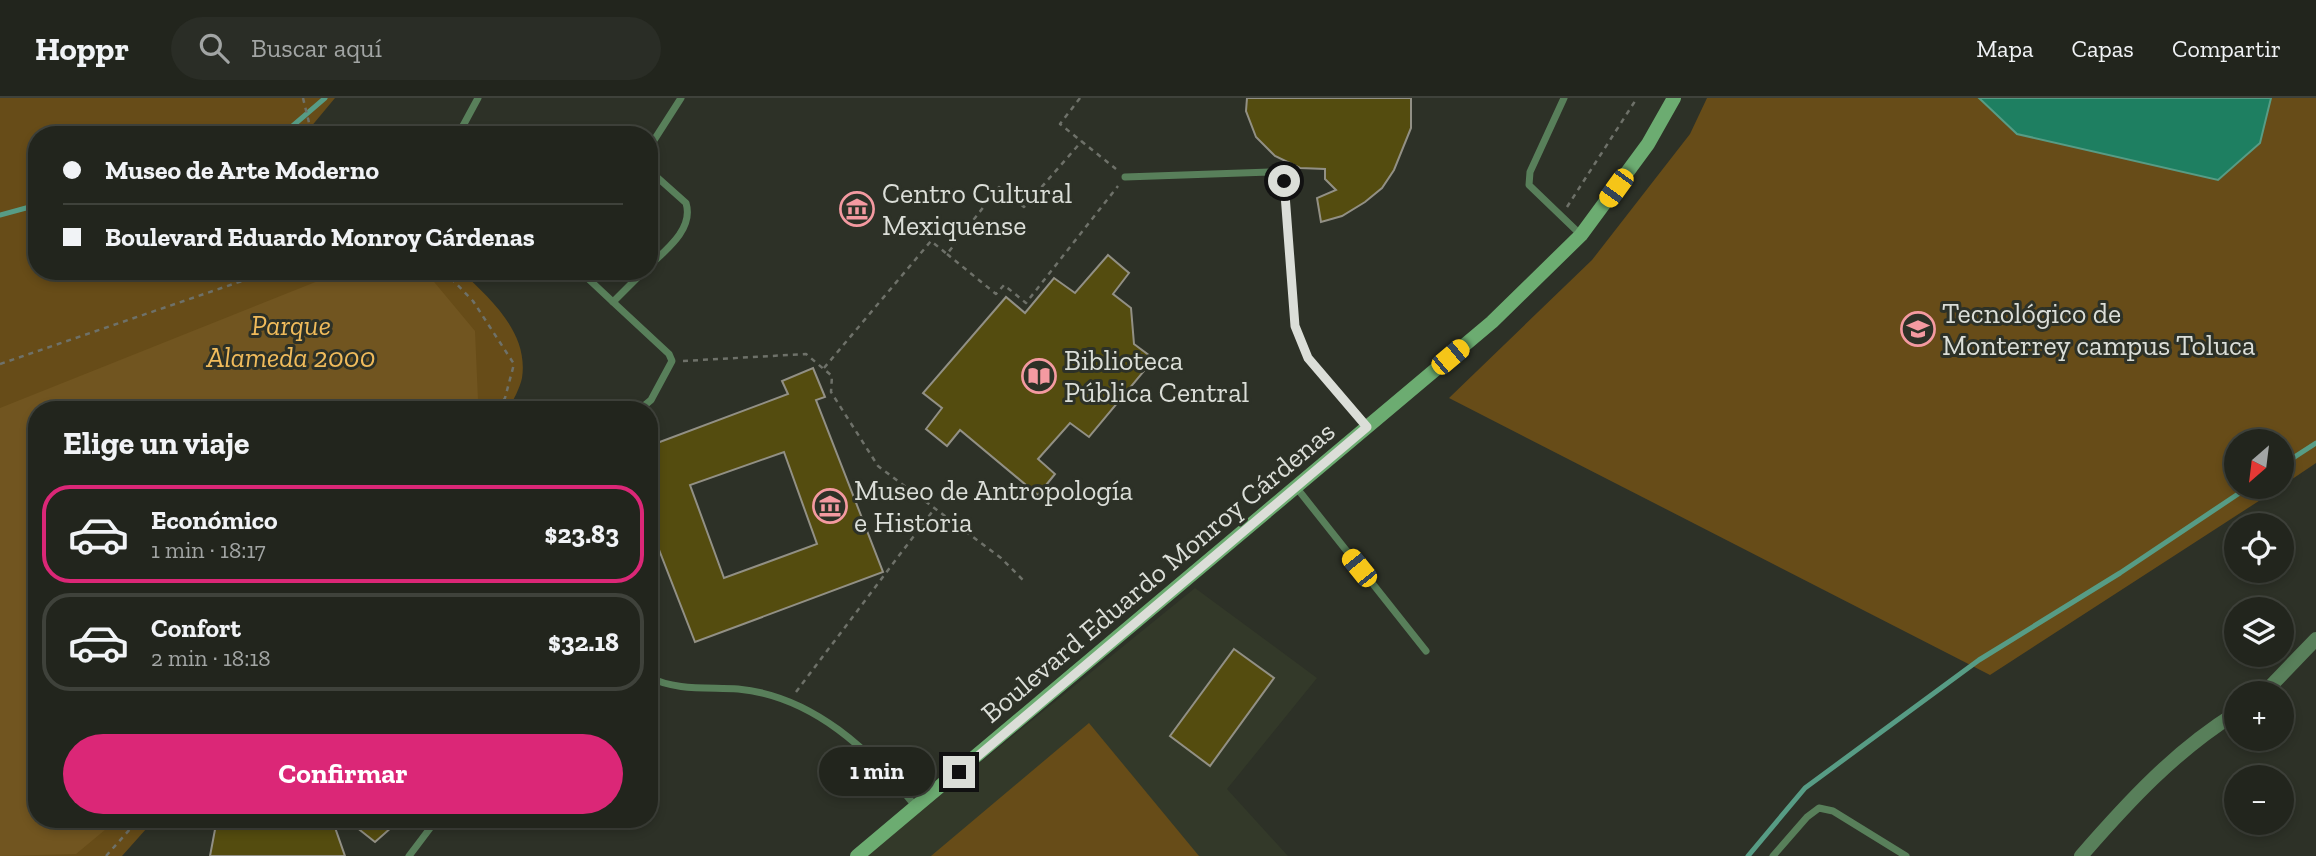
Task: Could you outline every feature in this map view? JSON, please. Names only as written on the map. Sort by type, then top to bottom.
[{"type":"main road","name":"Boulevard Eduardo Monroy Cárdenas","points":[[857,856],[1492,322],[1581,235],[1648,144],[1674,98]]},
{"type":"street","points":[[2276,681],[2316,639]]},
{"type":"street","points":[[2081,856],[2141,788],[2203,733],[2224,720]]},
{"type":"lane","points":[[463,126],[478,98]]},
{"type":"lane","points":[[658,134],[681,98]]},
{"type":"lane","points":[[1564,98],[1530,172],[1529,185],[1581,235]]},
{"type":"lane","points":[[1125,177],[1270,172],[1284,181],[1295,326],[1308,358],[1367,427]]},
{"type":"lane","points":[[658,178],[687,203],[689,211],[684,228],[658,256]]},
{"type":"lane","points":[[589,280],[668,354],[672,361],[650,401]]},
{"type":"lane","points":[[612,302],[635,280]]},
{"type":"lane","points":[[1296,487],[1426,651]]},
{"type":"lane","points":[[658,681],[668,685],[741,690],[790,701],[806,708],[867,753],[916,807]]},
{"type":"lane","points":[[1773,856],[1807,817],[1819,808],[1833,811],[1906,856]]},
{"type":"lane","points":[[409,856],[430,828]]},
{"type":"path","points":[[303,98],[310,126]]},
{"type":"path","points":[[824,368],[931,241],[996,294],[1004,285],[1026,303],[1125,177],[1060,124],[1080,98]]},
{"type":"path","points":[[1565,212],[1637,98]]},
{"type":"path","points":[[947,254],[999,187],[1024,207],[1082,141]]},
{"type":"path","points":[[0,364],[245,280]]},
{"type":"path","points":[[453,280],[473,301],[514,364],[503,401]]},
{"type":"path","points":[[672,361],[806,354],[832,376],[831,392],[878,466],[1001,558],[1026,582]]},
{"type":"path","points":[[790,701],[935,508]]},
{"type":"path","points":[[106,856],[131,828]]},
{"type":"shaded area","points":[[1979,98],[2271,98],[2260,143],[2218,180],[2017,134]]},
{"type":"shaded area","points":[[1195,588],[1317,678],[1227,789],[1288,856],[865,856]]},
{"type":"green space","name":"Parque Alameda 2000","points":[[0,98],[335,98],[312,126],[28,126],[28,280],[470,280],[495,305],[513,331],[523,361],[521,382],[513,401],[28,401],[28,828],[147,828],[122,856],[0,856]]},
{"type":"green space","name":"Tecnológico de Monterrey campus Toluca","points":[[1707,98],[2316,98],[2316,463],[2294,478],[2294,429],[2224,429],[2224,499],[2262,499],[2240,513],[2224,513],[2224,524],[1990,675],[1449,398],[1592,260],[1690,134]]},
{"type":"green space","points":[[320,280],[432,280],[475,331],[477,401],[28,401],[28,828],[107,828],[76,854],[0,856],[0,408]]},
{"type":"green space","points":[[1089,723],[1199,856],[931,856]]},
{"type":"building","points":[[1247,98],[1411,98],[1411,128],[1394,170],[1382,188],[1342,216],[1321,222],[1317,198],[1336,190],[1325,179],[1325,169],[1300,168],[1275,156],[1256,137],[1246,111]]},
{"type":"building","name":"Biblioteca Pública Central","points":[[1108,255],[1129,273],[1113,294],[1131,308],[1134,344],[1154,359],[1089,437],[1070,423],[1038,459],[1055,474],[1038,495],[960,430],[947,446],[926,429],[942,408],[923,393],[1006,297],[1025,313],[1054,278],[1075,293]]},
{"type":"building","name":"Museo de Antropología e Historia","points":[[813,368],[825,397],[816,400],[883,572],[695,642],[658,547],[658,443],[788,394],[782,381]],"holes":[[[784,452],[817,544],[724,578],[690,485]]]},
{"type":"building","points":[[1234,649],[1274,678],[1210,766],[1170,736]]},
{"type":"building","points":[[215,828],[335,828],[345,856],[210,856]]},
{"type":"building","points":[[357,828],[391,828],[375,842]]},
{"type":"waterway","points":[[292,126],[325,98]]},
{"type":"waterway","points":[[0,215],[28,207]]},
{"type":"waterway","points":[[2294,457],[2316,443]]},
{"type":"waterway","points":[[1748,856],[1805,788],[1979,660],[2120,573],[2231,499]]},
{"type":"place","name":"Centro Cultural Mexiquense","points":[[857,209]]},
{"type":"place","name":"Tecnológico de Monterrey campus Toluca","points":[[1918,329]]},
{"type":"place","name":"Biblioteca Pública Central","points":[[1039,376]]},
{"type":"place","name":"Museo de Antropología e Historia","points":[[830,506]]},
{"type":"route","points":[[959,772],[1367,427],[1308,358],[1295,326],[1284,181]]}]
